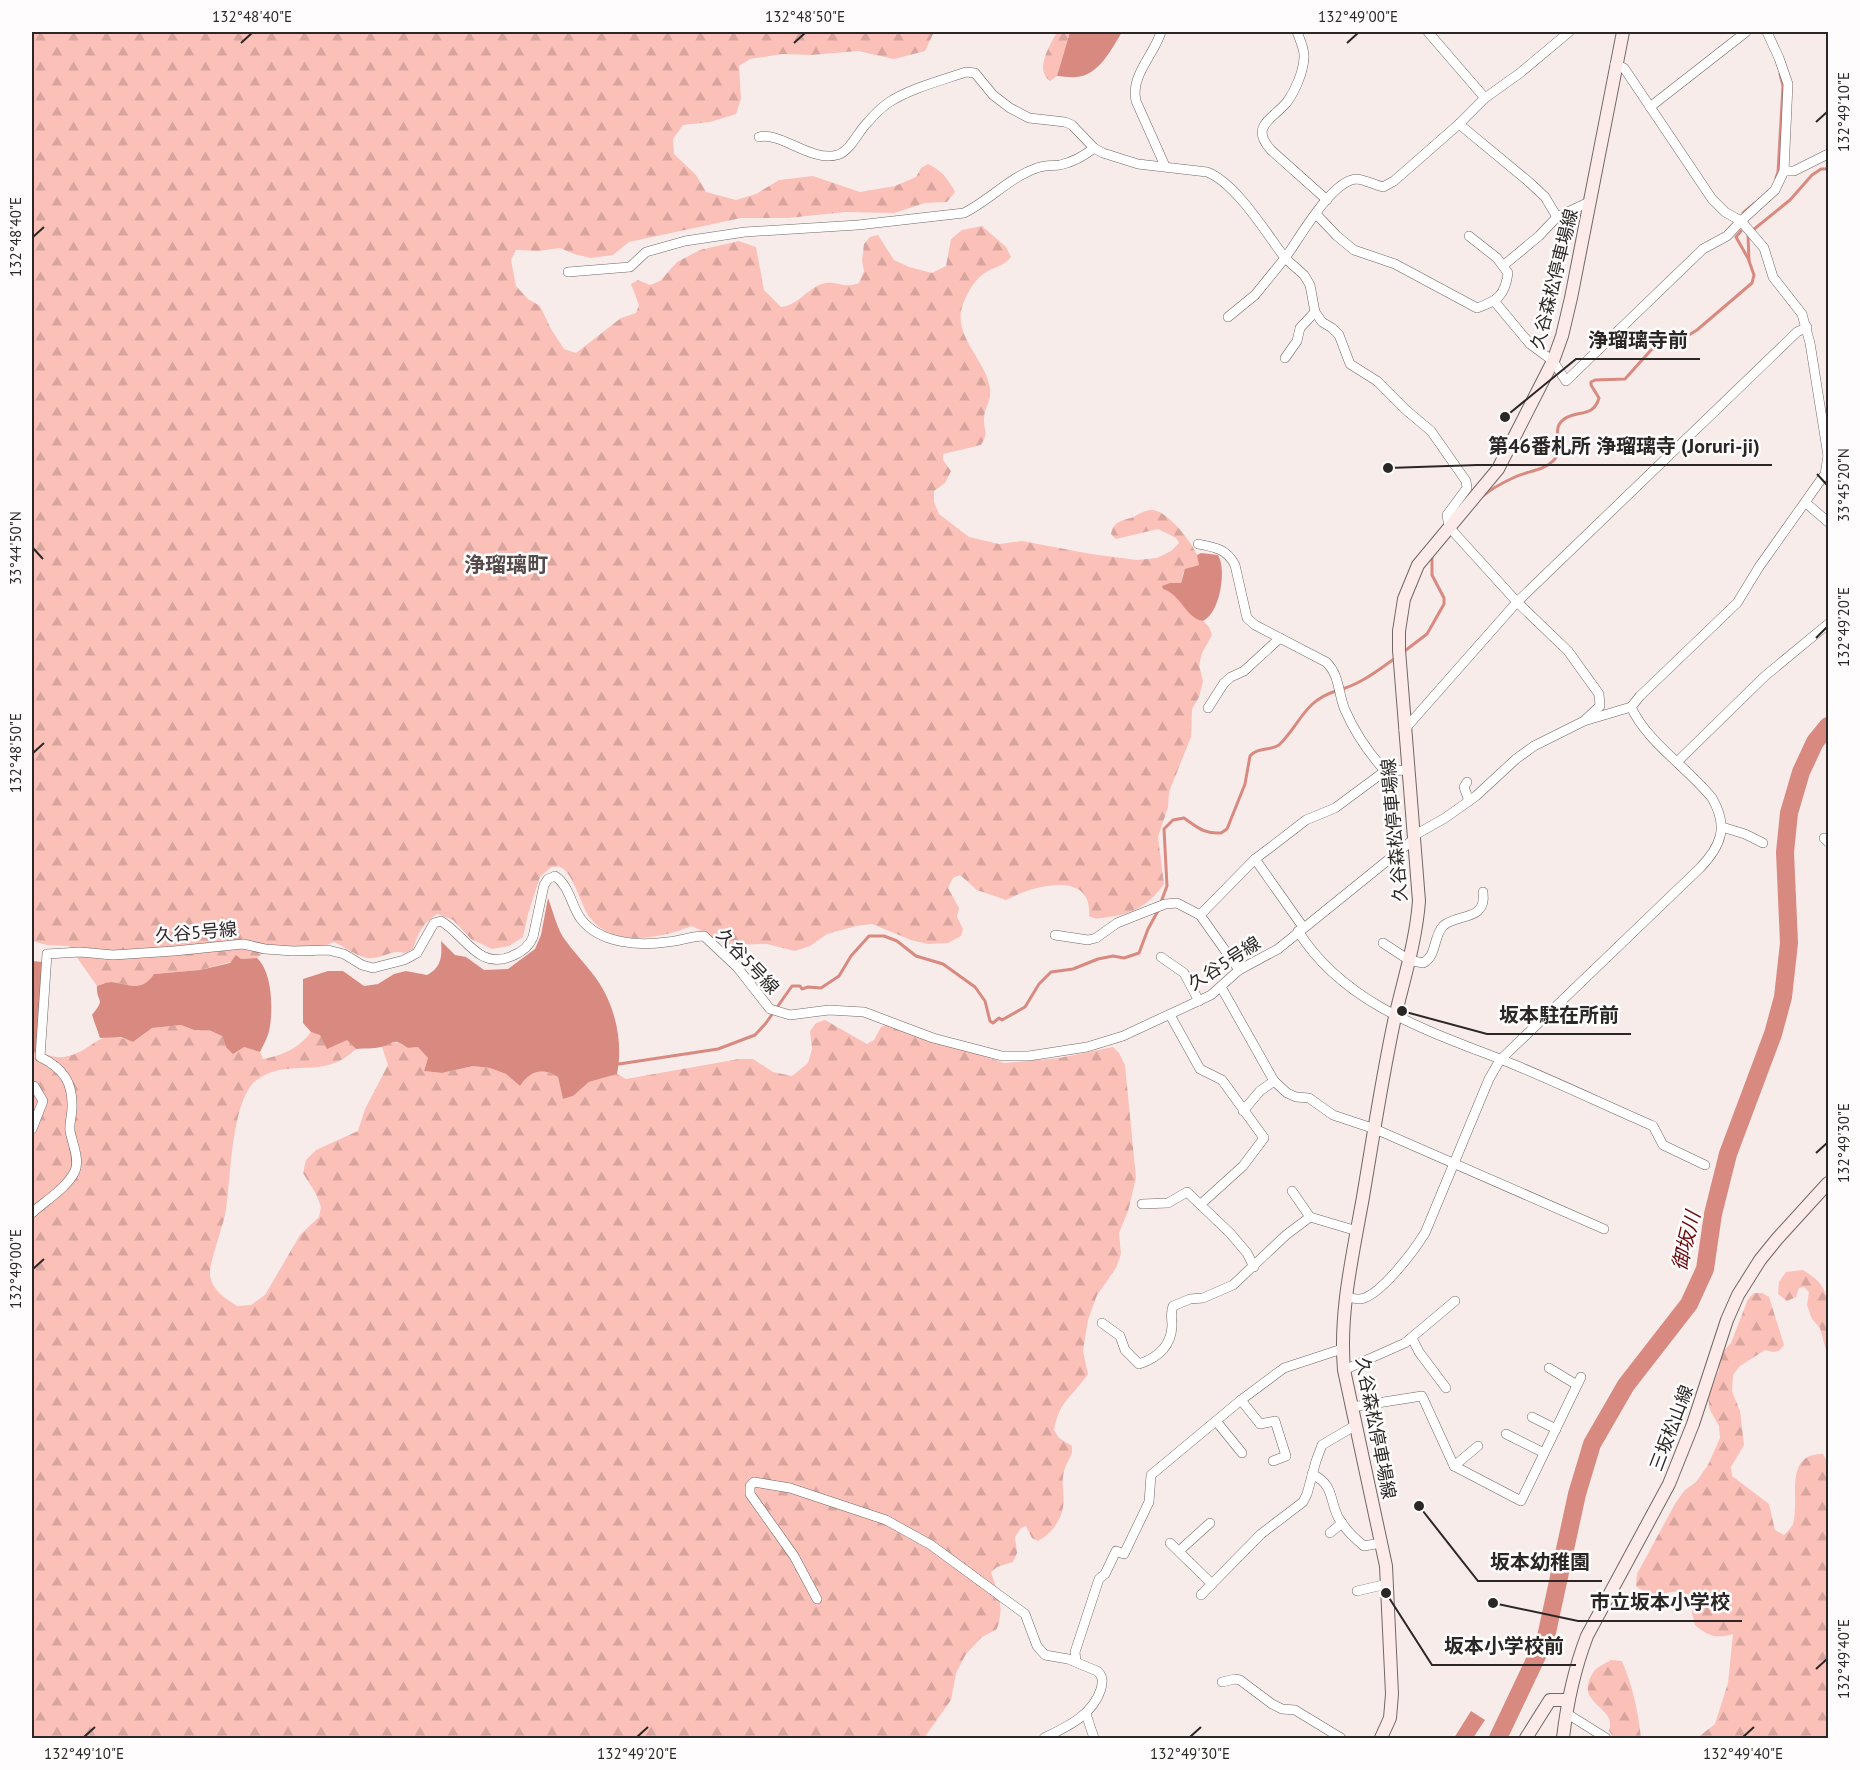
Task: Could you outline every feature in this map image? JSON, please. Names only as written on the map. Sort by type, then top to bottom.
[{"type":"main road","name":"久谷森松停車場線","points":[[1381,1738],[1390,1718],[1392,1694],[1386,1566],[1344,1370],[1342,1349],[1357,1231],[1395,1016],[1415,936],[1419,901],[1399,650],[1404,599],[1409,582],[1418,565],[1498,469],[1553,361],[1571,298],[1623,32]]},
{"type":"main road","name":"三坂松山線","points":[[1563,1738],[1568,1700],[1587,1636],[1669,1484],[1693,1425],[1727,1320],[1738,1295],[1760,1260],[1828,1183]]},
{"type":"main road","points":[[1526,1738],[1550,1700],[1568,1700]]},
{"type":"street","points":[[1161,32],[1136,81],[1134,90],[1136,101],[1165,166]]},
{"type":"street","points":[[1297,32],[1305,55],[1299,78],[1285,103],[1267,120],[1262,132],[1264,141],[1271,150],[1327,200]]},
{"type":"street","points":[[1428,32],[1485,98]]},
{"type":"street","points":[[1228,317],[1255,295],[1340,186],[1356,179],[1383,187],[1394,181],[1460,124],[1485,98],[1520,73],[1569,32]]},
{"type":"street","points":[[1650,107],[1746,32]]},
{"type":"street","points":[[1495,302],[1530,344],[1553,361],[1566,381],[1703,249],[1727,236],[1775,190],[1784,171],[1788,84],[1767,32]]},
{"type":"street","points":[[1347,1297],[1361,1299],[1370,1295],[1392,1276],[1425,1233],[1489,1079],[1500,1060],[1700,868],[1717,847],[1722,828],[1719,809],[1712,798],[1645,729],[1631,707],[1737,603],[1825,474],[1828,456],[1807,327],[1802,314],[1773,277],[1764,248],[1741,221],[1725,212],[1712,199],[1624,68],[1615,64]]},
{"type":"street","points":[[759,137],[771,135],[800,149],[825,155],[838,154],[847,149],[863,127],[888,103],[916,90],[971,72],[980,77],[993,95],[1010,108],[1029,118],[1065,122],[1072,125],[1094,148],[1138,164],[1207,172],[1217,176],[1249,209],[1285,258],[1304,275],[1310,285],[1315,312],[1322,322],[1339,335],[1350,364],[1377,381],[1431,431],[1452,458],[1467,488],[1447,515],[1449,527],[1518,602],[1568,651],[1599,694],[1600,706],[1584,721]]},
{"type":"street","points":[[1460,124],[1545,197],[1557,217]]},
{"type":"street","points":[[568,272],[630,267],[646,252],[685,241],[745,232],[858,225],[964,213],[1009,183],[1037,168],[1061,165],[1082,157],[1094,148]]},
{"type":"street","points":[[1784,171],[1794,171],[1828,154]]},
{"type":"street","points":[[1504,265],[1539,236],[1557,217],[1591,201]]},
{"type":"street","points":[[1316,214],[1354,250],[1395,264],[1477,308],[1495,302],[1507,284],[1508,273],[1504,265],[1469,236]]},
{"type":"street","points":[[1284,358],[1297,341],[1300,328],[1315,312]]},
{"type":"street","points":[[1404,730],[1518,602],[1797,332],[1807,327]]},
{"type":"street","points":[[1806,503],[1828,522]]},
{"type":"street","points":[[1198,544],[1218,547],[1232,558],[1246,618],[1255,626],[1332,667],[1344,708],[1357,735],[1385,771]]},
{"type":"street","points":[[1677,762],[1765,676],[1828,624]]},
{"type":"street","points":[[1208,708],[1224,683],[1244,671],[1280,638]]},
{"type":"street","name":"久谷5号線","points":[[32,1213],[70,1179],[77,1168],[69,1125],[72,1109],[71,1090],[67,1077],[51,1062],[40,1057],[47,954],[80,952],[134,954],[243,944],[265,949],[293,951],[327,950],[344,954],[362,965],[373,968],[404,960],[417,953],[434,923],[441,921],[475,951],[487,959],[497,961],[512,957],[529,945],[533,937],[544,885],[548,879],[555,876],[566,888],[583,922],[606,937],[649,944],[704,936],[737,967],[774,1011],[790,1015],[829,1010],[864,1012],[967,1048],[1002,1056],[1029,1056],[1087,1047],[1123,1036],[1211,995],[1239,970],[1278,949],[1414,839],[1415,835],[1469,801],[1534,746],[1584,721],[1631,707]]},
{"type":"street","points":[[1200,915],[1255,860],[1306,820],[1335,808],[1385,771],[1407,770]]},
{"type":"street","points":[[1467,782],[1464,787],[1469,801]]},
{"type":"street","points":[[1722,828],[1744,834],[1763,843]]},
{"type":"street","points":[[1255,860],[1300,929],[1306,945],[1333,974],[1354,990],[1395,1016],[1653,1126],[1663,1146],[1705,1165]]},
{"type":"street","points":[[1383,944],[1409,960],[1423,963],[1427,961],[1431,957],[1435,941],[1443,927],[1449,922],[1475,914],[1482,906],[1483,892]]},
{"type":"street","points":[[1055,935],[1088,940],[1096,938],[1117,923],[1160,905],[1177,903],[1200,915],[1239,970]]},
{"type":"street","points":[[1161,957],[1184,973],[1199,1001]]},
{"type":"street","points":[[1221,987],[1274,1081],[1287,1093],[1296,1097],[1310,1098],[1333,1115],[1375,1129],[1604,1229]]},
{"type":"street","points":[[1170,1015],[1200,1069],[1222,1080],[1264,1138],[1243,1166],[1201,1204]]},
{"type":"street","points":[[1243,1110],[1260,1091],[1274,1081]]},
{"type":"street","points":[[32,1086],[43,1101],[32,1129]]},
{"type":"street","points":[[1292,1191],[1310,1217],[1357,1231]]},
{"type":"street","points":[[1142,1204],[1168,1203],[1187,1192],[1230,1233],[1247,1253],[1254,1267]]},
{"type":"street","points":[[1102,1323],[1120,1336],[1129,1356],[1139,1364],[1161,1354],[1172,1326],[1173,1306],[1218,1292],[1240,1280],[1286,1235],[1310,1217]]},
{"type":"street","points":[[1344,1370],[1405,1343],[1455,1301]]},
{"type":"street","points":[[1412,1338],[1419,1352],[1446,1388]]},
{"type":"street","points":[[1076,1662],[1074,1652],[1099,1580],[1105,1574],[1116,1551],[1124,1554],[1149,1502],[1151,1475],[1241,1400],[1284,1368],[1342,1349]]},
{"type":"street","points":[[1352,1407],[1422,1396],[1454,1466],[1521,1501],[1579,1381],[1549,1368]]},
{"type":"street","points":[[1241,1400],[1260,1424],[1275,1421],[1286,1456],[1273,1461]]},
{"type":"street","points":[[1532,1418],[1556,1429]]},
{"type":"street","points":[[1216,1421],[1242,1453]]},
{"type":"street","points":[[1201,1595],[1261,1534],[1303,1502],[1322,1445],[1356,1425]]},
{"type":"street","points":[[1506,1434],[1544,1453]]},
{"type":"street","points":[[1454,1466],[1478,1446]]},
{"type":"street","points":[[1312,1474],[1327,1484],[1342,1523],[1364,1546],[1381,1543]]},
{"type":"street","points":[[817,1599],[794,1556],[750,1494],[750,1486],[754,1482],[790,1488],[886,1520],[932,1545],[1025,1614],[1037,1646],[1045,1655],[1076,1662],[1101,1674],[1102,1680],[1095,1703],[1086,1714],[1044,1738]]},
{"type":"street","points":[[1179,1551],[1210,1523]]},
{"type":"street","points":[[1330,1533],[1342,1523]]},
{"type":"street","points":[[1170,1543],[1212,1584]]},
{"type":"street","points":[[1357,1591],[1387,1584]]},
{"type":"street","points":[[1222,1682],[1235,1678],[1240,1680],[1272,1704],[1282,1709],[1295,1710],[1341,1738]]},
{"type":"street","points":[[1566,1713],[1606,1738]]},
{"type":"street","points":[[1086,1714],[1094,1738]]},
{"type":"green space","points":[[32,32],[934,32],[925,51],[894,59],[858,51],[811,55],[782,54],[750,59],[739,66],[741,99],[736,114],[710,122],[683,125],[673,139],[674,154],[696,175],[706,192],[736,200],[756,194],[779,180],[813,176],[860,192],[895,186],[916,177],[921,168],[928,164],[944,176],[955,192],[947,202],[925,203],[894,213],[845,212],[788,218],[741,218],[629,242],[613,255],[591,258],[560,248],[538,251],[516,250],[511,260],[516,286],[528,299],[540,306],[564,349],[576,353],[621,318],[636,313],[639,305],[631,284],[638,280],[650,285],[660,281],[677,262],[700,250],[739,241],[756,247],[764,290],[781,307],[794,303],[814,288],[826,283],[849,285],[859,283],[864,271],[862,261],[864,244],[870,237],[878,235],[894,260],[932,273],[946,266],[951,239],[962,230],[982,226],[1006,247],[1011,257],[1000,266],[984,273],[977,280],[967,295],[961,311],[964,334],[982,366],[990,388],[990,397],[984,415],[985,437],[981,445],[943,454],[943,460],[951,471],[945,483],[934,491],[934,502],[939,514],[969,537],[999,544],[1022,541],[1137,560],[1157,558],[1171,551],[1179,543],[1176,538],[1158,529],[1116,539],[1111,534],[1118,523],[1144,511],[1153,510],[1160,512],[1175,524],[1195,551],[1200,565],[1191,567],[1183,573],[1181,583],[1163,589],[1172,592],[1194,618],[1203,621],[1209,627],[1212,635],[1202,653],[1199,665],[1203,681],[1199,697],[1192,709],[1191,737],[1169,792],[1168,807],[1158,837],[1164,884],[1153,897],[1133,911],[1117,916],[1096,918],[1089,916],[1088,901],[1081,891],[1071,886],[1058,885],[1030,890],[1006,900],[977,890],[960,875],[953,878],[948,888],[959,908],[957,917],[963,929],[961,936],[948,943],[928,944],[911,940],[872,924],[827,934],[810,946],[795,951],[767,944],[729,945],[709,938],[692,926],[653,937],[625,937],[612,934],[601,928],[587,914],[565,870],[551,867],[540,877],[523,937],[509,946],[492,949],[471,939],[453,920],[437,914],[422,929],[413,949],[405,953],[397,952],[368,958],[334,942],[325,946],[314,956],[263,953],[257,958],[241,959],[200,970],[154,974],[144,984],[135,986],[111,982],[97,986],[69,946],[47,945],[32,941]]},
{"type":"green space","points":[[1057,32],[1070,32],[1057,76],[1050,81],[1045,76],[1043,64],[1047,50]]},
{"type":"green space","points":[[825,1020],[867,1044],[874,1040],[881,1027],[890,1023],[1004,1063],[1059,1058],[1113,1047],[1125,1065],[1136,1178],[1128,1211],[1119,1233],[1121,1254],[1116,1268],[1097,1295],[1088,1320],[1083,1351],[1088,1374],[1063,1405],[1056,1420],[1054,1430],[1059,1438],[1072,1446],[1064,1473],[1062,1512],[1054,1527],[1038,1541],[1032,1538],[1026,1526],[1021,1528],[1015,1537],[1017,1553],[1013,1562],[997,1567],[991,1572],[1000,1606],[997,1629],[982,1637],[966,1654],[956,1673],[951,1700],[924,1738],[32,1738],[32,1054],[64,1057],[75,1054],[103,1038],[120,1038],[133,1042],[152,1028],[181,1025],[194,1030],[209,1030],[222,1036],[226,1047],[244,1047],[260,1052],[263,1059],[290,1050],[301,1043],[311,1032],[347,1039],[356,1049],[344,1059],[332,1064],[270,1073],[258,1079],[249,1088],[242,1102],[234,1139],[226,1210],[210,1271],[217,1290],[237,1306],[251,1305],[265,1295],[300,1235],[319,1217],[321,1207],[303,1173],[306,1160],[316,1150],[358,1131],[365,1109],[388,1065],[382,1047],[392,1042],[408,1048],[419,1047],[428,1058],[424,1071],[442,1073],[473,1066],[490,1068],[506,1074],[520,1086],[532,1074],[547,1072],[558,1077],[563,1099],[573,1096],[589,1082],[617,1074],[626,1079],[739,1059],[753,1059],[773,1072],[792,1076],[808,1063],[812,1049],[810,1031],[816,1023]]},
{"type":"green space","points":[[1803,1270],[1820,1284],[1827,1296],[1828,1358],[1820,1328],[1812,1319],[1807,1305],[1809,1292],[1804,1287],[1799,1288],[1796,1297],[1787,1301],[1778,1294],[1779,1282],[1786,1272]]},
{"type":"green space","points":[[1754,1293],[1762,1293],[1769,1297],[1784,1345],[1776,1352],[1765,1350],[1740,1366],[1733,1375],[1732,1391],[1740,1411],[1744,1445],[1731,1467],[1732,1476],[1769,1504],[1775,1530],[1784,1535],[1793,1524],[1796,1479],[1802,1461],[1811,1456],[1823,1454],[1828,1463],[1828,1738],[1697,1738],[1715,1724],[1728,1683],[1733,1634],[1712,1636],[1695,1625],[1692,1613],[1694,1601],[1681,1592],[1653,1594],[1636,1586],[1637,1574],[1676,1502],[1685,1490],[1696,1482],[1708,1465],[1720,1438],[1719,1426],[1710,1410],[1708,1398],[1719,1370],[1719,1356],[1731,1343],[1748,1299]]},
{"type":"green space","points":[[1611,1660],[1622,1661],[1626,1671],[1641,1738],[1614,1738],[1609,1731],[1608,1717],[1589,1694],[1588,1687],[1593,1673],[1598,1667]]},
{"type":"shaded area","points":[[1070,32],[1122,32],[1104,60],[1091,72],[1076,77],[1057,76]]},
{"type":"shaded area","points":[[1201,553],[1218,555],[1222,571],[1218,601],[1203,621],[1192,616],[1162,586],[1181,583],[1185,569],[1199,565],[1197,555]]},
{"type":"shaded area","points":[[548,898],[563,937],[589,969],[606,995],[618,1034],[617,1074],[589,1082],[573,1096],[563,1099],[558,1077],[547,1072],[532,1074],[520,1086],[506,1074],[490,1068],[473,1066],[442,1073],[424,1071],[428,1058],[418,1047],[408,1048],[394,1042],[378,1048],[356,1049],[347,1040],[327,1049],[320,1035],[311,1032],[303,1023],[303,979],[328,971],[343,971],[364,986],[378,984],[394,974],[406,971],[427,975],[436,968],[440,961],[441,941],[455,955],[466,957],[484,970],[508,969],[535,949],[541,935]]},
{"type":"shaded area","points":[[236,955],[241,959],[257,958],[268,980],[271,999],[270,1026],[260,1052],[244,1047],[233,1054],[226,1047],[222,1036],[209,1030],[194,1030],[181,1025],[152,1028],[133,1042],[121,1037],[100,1038],[92,1015],[100,1002],[97,986],[111,982],[140,985],[154,974],[200,970],[230,963]]},
{"type":"shaded area","points":[[32,961],[42,962],[36,1052],[32,1054]]},
{"type":"shaded area","points":[[1471,1711],[1485,1720],[1473,1738],[1454,1738]]},
{"type":"waterway","points":[[1776,178],[1783,86],[1780,74]]},
{"type":"waterway","points":[[1753,230],[1790,200],[1812,175],[1821,169],[1828,169]]},
{"type":"waterway","points":[[1743,213],[1755,203]]},
{"type":"waterway","points":[[1741,231],[1736,237],[1749,260]]},
{"type":"waterway","points":[[1483,496],[1507,481],[1545,467],[1553,461],[1558,451],[1559,424],[1568,417],[1593,409],[1596,405],[1599,398],[1591,382],[1625,379],[1651,350],[1666,343],[1674,344],[1697,330],[1752,283],[1754,275],[1749,261],[1748,235]]},
{"type":"waterway","points":[[1402,653],[1427,634],[1444,604],[1444,598],[1432,575],[1432,554]]},
{"type":"waterway","points":[[1342,689],[1364,679],[1397,657]]},
{"type":"waterway","points":[[1161,902],[1167,886],[1164,829],[1173,820],[1184,818],[1210,832],[1221,833],[1227,829],[1245,784],[1250,756],[1256,751],[1279,745],[1310,707],[1325,695],[1336,691]]},
{"type":"waterway","name":"御坂川","points":[[1498,1738],[1546,1637],[1577,1494],[1592,1444],[1626,1385],[1689,1304],[1705,1269],[1713,1214],[1728,1154],[1773,1034],[1783,997],[1789,943],[1785,852],[1789,813],[1801,772],[1815,742],[1828,726]]},
{"type":"waterway","points":[[616,1063],[718,1049],[755,1035],[792,986],[800,986],[802,989],[821,988],[839,976],[851,956],[869,936],[884,936],[897,941],[916,956],[943,964],[975,987],[985,1001],[990,1021],[993,1023],[1025,1007],[1039,984],[1051,972],[1073,969],[1098,959],[1113,956],[1124,958],[1139,953],[1159,909]]},
{"type":"place","name":"浄瑠璃寺前","points":[[1505,417]]},
{"type":"place","name":"第46番札所 浄瑠璃寺 (Joruri-ji)","points":[[1388,468]]},
{"type":"place","name":"坂本駐在所前","points":[[1402,1011]]},
{"type":"place","name":"坂本幼稚園","points":[[1419,1506]]},
{"type":"place","name":"坂本小学校前","points":[[1386,1593]]},
{"type":"place","name":"市立坂本小学校","points":[[1493,1603]]},
{"type":"district","name":"浄瑠璃町","points":[[506,564]]}]
